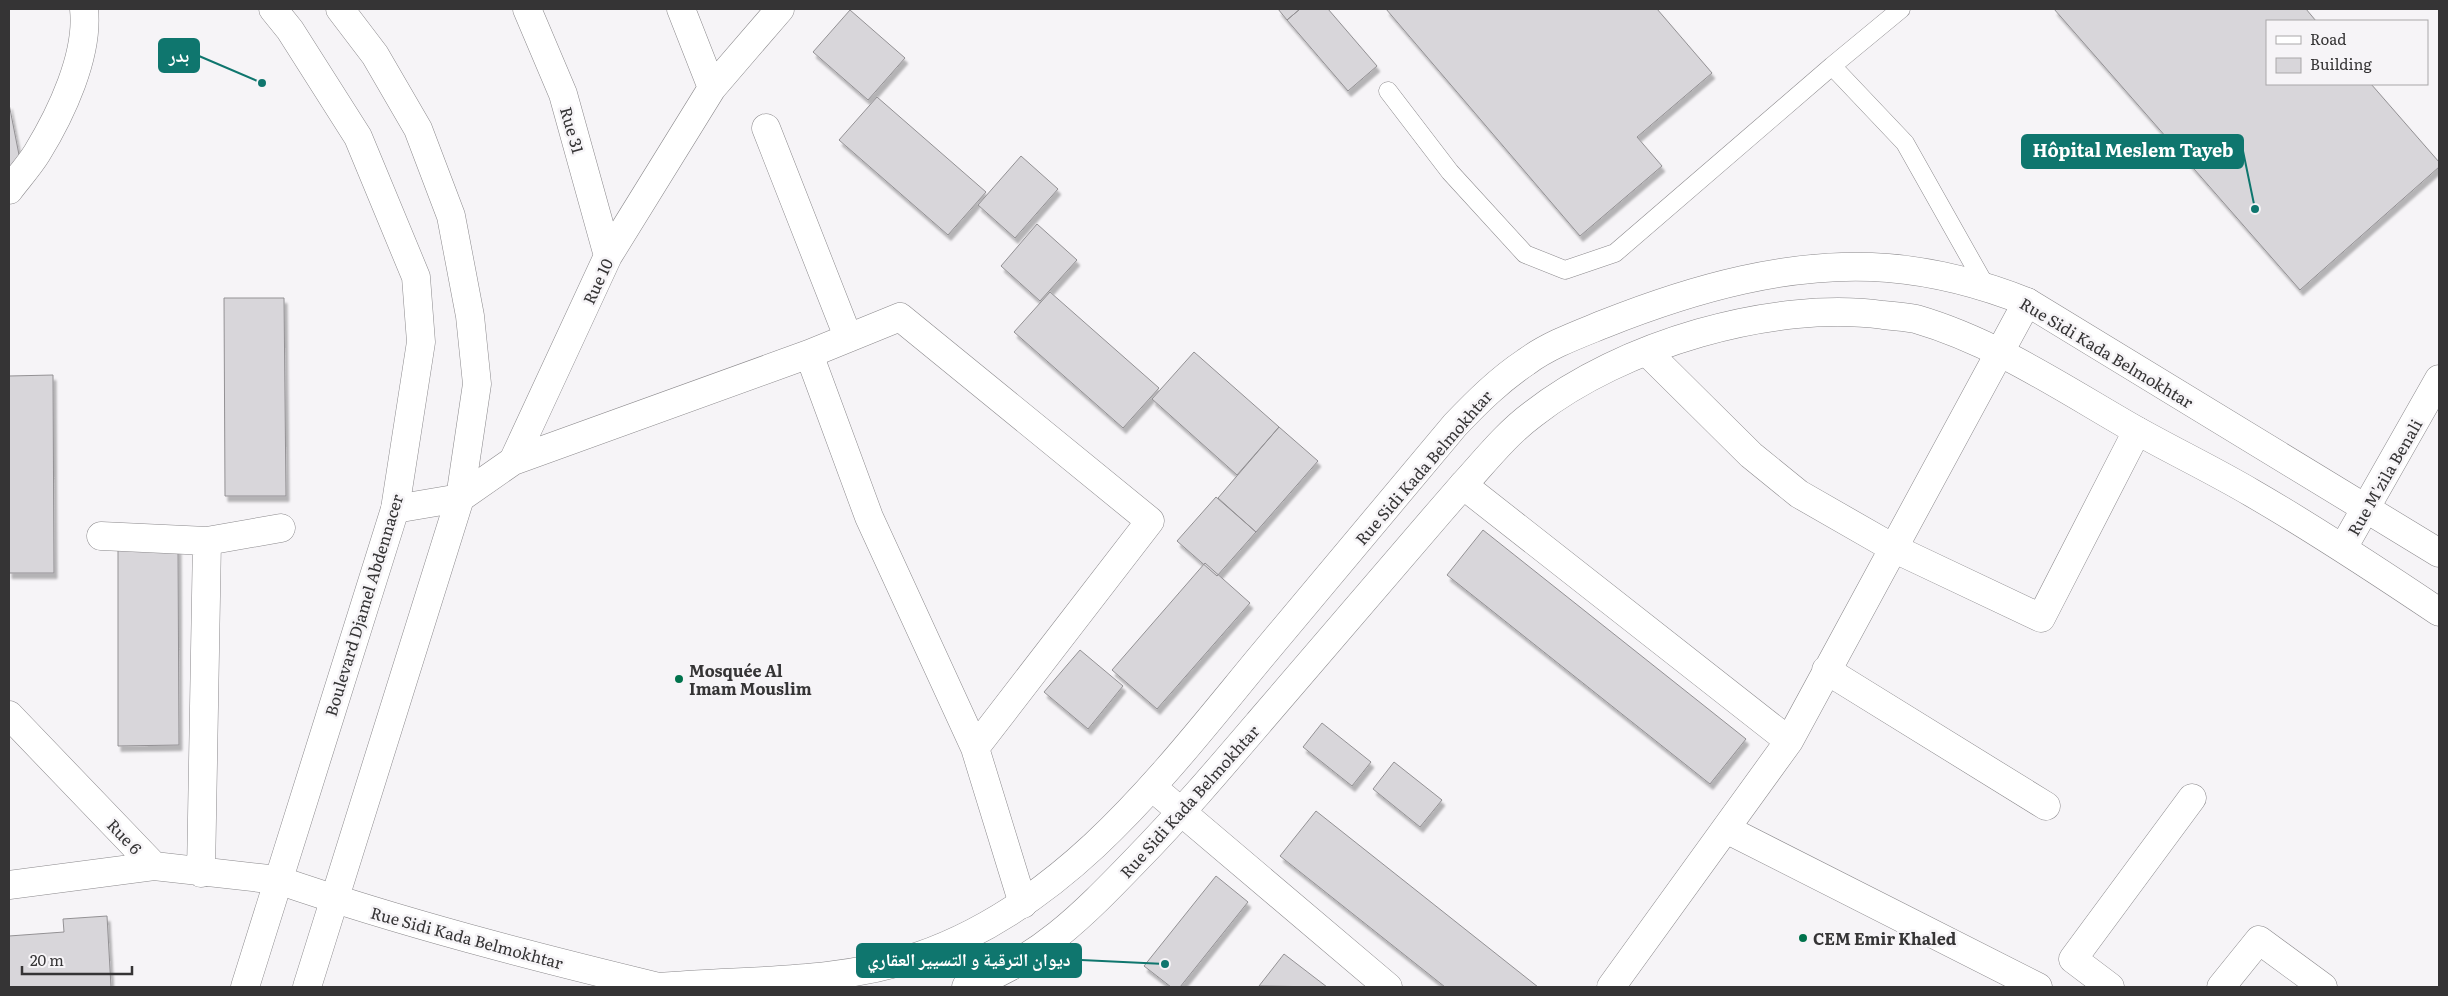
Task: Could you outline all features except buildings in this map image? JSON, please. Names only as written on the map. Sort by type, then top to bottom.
[{"type":"street","points":[[9,190],[37,154],[72,84],[86,27],[84,9]]},
{"type":"street","name":"Boulevard Djamel Abdennacer","points":[[245,987],[395,509],[421,342],[416,278],[358,137],[290,30],[273,9]]},
{"type":"street","points":[[307,987],[460,498],[477,384],[470,316],[451,216],[418,129],[375,55],[340,9]]},
{"type":"street","name":"Rue 31","points":[[527,9],[563,94],[608,256]]},
{"type":"street","points":[[681,9],[712,88]]},
{"type":"street","name":"Rue 10","points":[[513,461],[608,256],[712,88],[780,9]]},
{"type":"street","points":[[766,128],[848,337]]},
{"type":"street","name":"Rue Sidi Kada Belmokhtar","points":[[278,880],[334,899],[596,973],[659,987],[860,979],[937,949],[980,930],[1023,904],[1075,862],[1152,787],[1456,425],[1489,390],[1527,361],[1570,338],[1627,315],[1702,291],[1773,274],[1820,269],[1886,268],[1920,271],[1984,285],[2027,302],[2439,553]]},
{"type":"street","points":[[1611,987],[1789,741],[1826,670],[1895,549],[2027,302]]},
{"type":"street","name":"Rue Sidi Kada Belmokhtar","points":[[966,987],[990,978],[1020,962],[1061,934],[1092,905],[1183,811],[1462,485],[1496,448],[1531,415],[1592,376],[1646,352],[1729,324],[1828,311],[1865,312],[1914,319],[1999,352],[2137,431],[2251,492],[2343,548],[2439,612]]},
{"type":"street","points":[[395,509],[460,498],[513,461],[809,354],[900,317],[1150,521],[975,748]]},
{"type":"street","points":[[1646,352],[1758,461],[1799,494],[1895,549],[2041,618],[2137,431]]},
{"type":"street","points":[[809,354],[869,516],[975,748],[1023,904]]},
{"type":"street","name":"Rue M'zila Benali","points":[[2343,548],[2439,379]]},
{"type":"street","points":[[1462,485],[1789,741]]},
{"type":"street","points":[[101,536],[207,541],[281,528]]},
{"type":"street","points":[[201,873],[207,541]]},
{"type":"street","points":[[1826,670],[2046,806]]},
{"type":"street","name":"Rue 6","points":[[11,722],[154,866],[201,873],[278,880]]},
{"type":"street","points":[[1152,787],[1183,811],[1388,987]]},
{"type":"street","points":[[2110,987],[2073,959],[2192,798]]},
{"type":"street","points":[[1726,829],[2038,987]]},
{"type":"street","points":[[9,886],[154,866]]},
{"type":"street","points":[[2221,987],[2258,940],[2323,987]]},
{"type":"lane","points":[[1388,91],[1450,172],[1525,254],[1565,270],[1615,253],[1901,9]]},
{"type":"lane","points":[[1832,66],[1905,143],[1984,285]]},
{"type":"place","name":"بدر","points":[[262,83]]},
{"type":"place","name":"Hôpital Meslem Tayeb","points":[[2255,209]]},
{"type":"place","name":"Mosquée Al Imam Mouslim","points":[[679,679]]},
{"type":"place","name":"CEM Emir Khaled","points":[[1803,938]]},
{"type":"place","name":"ديوان الترقية و التسيير العقاري","points":[[1165,964]]}]
